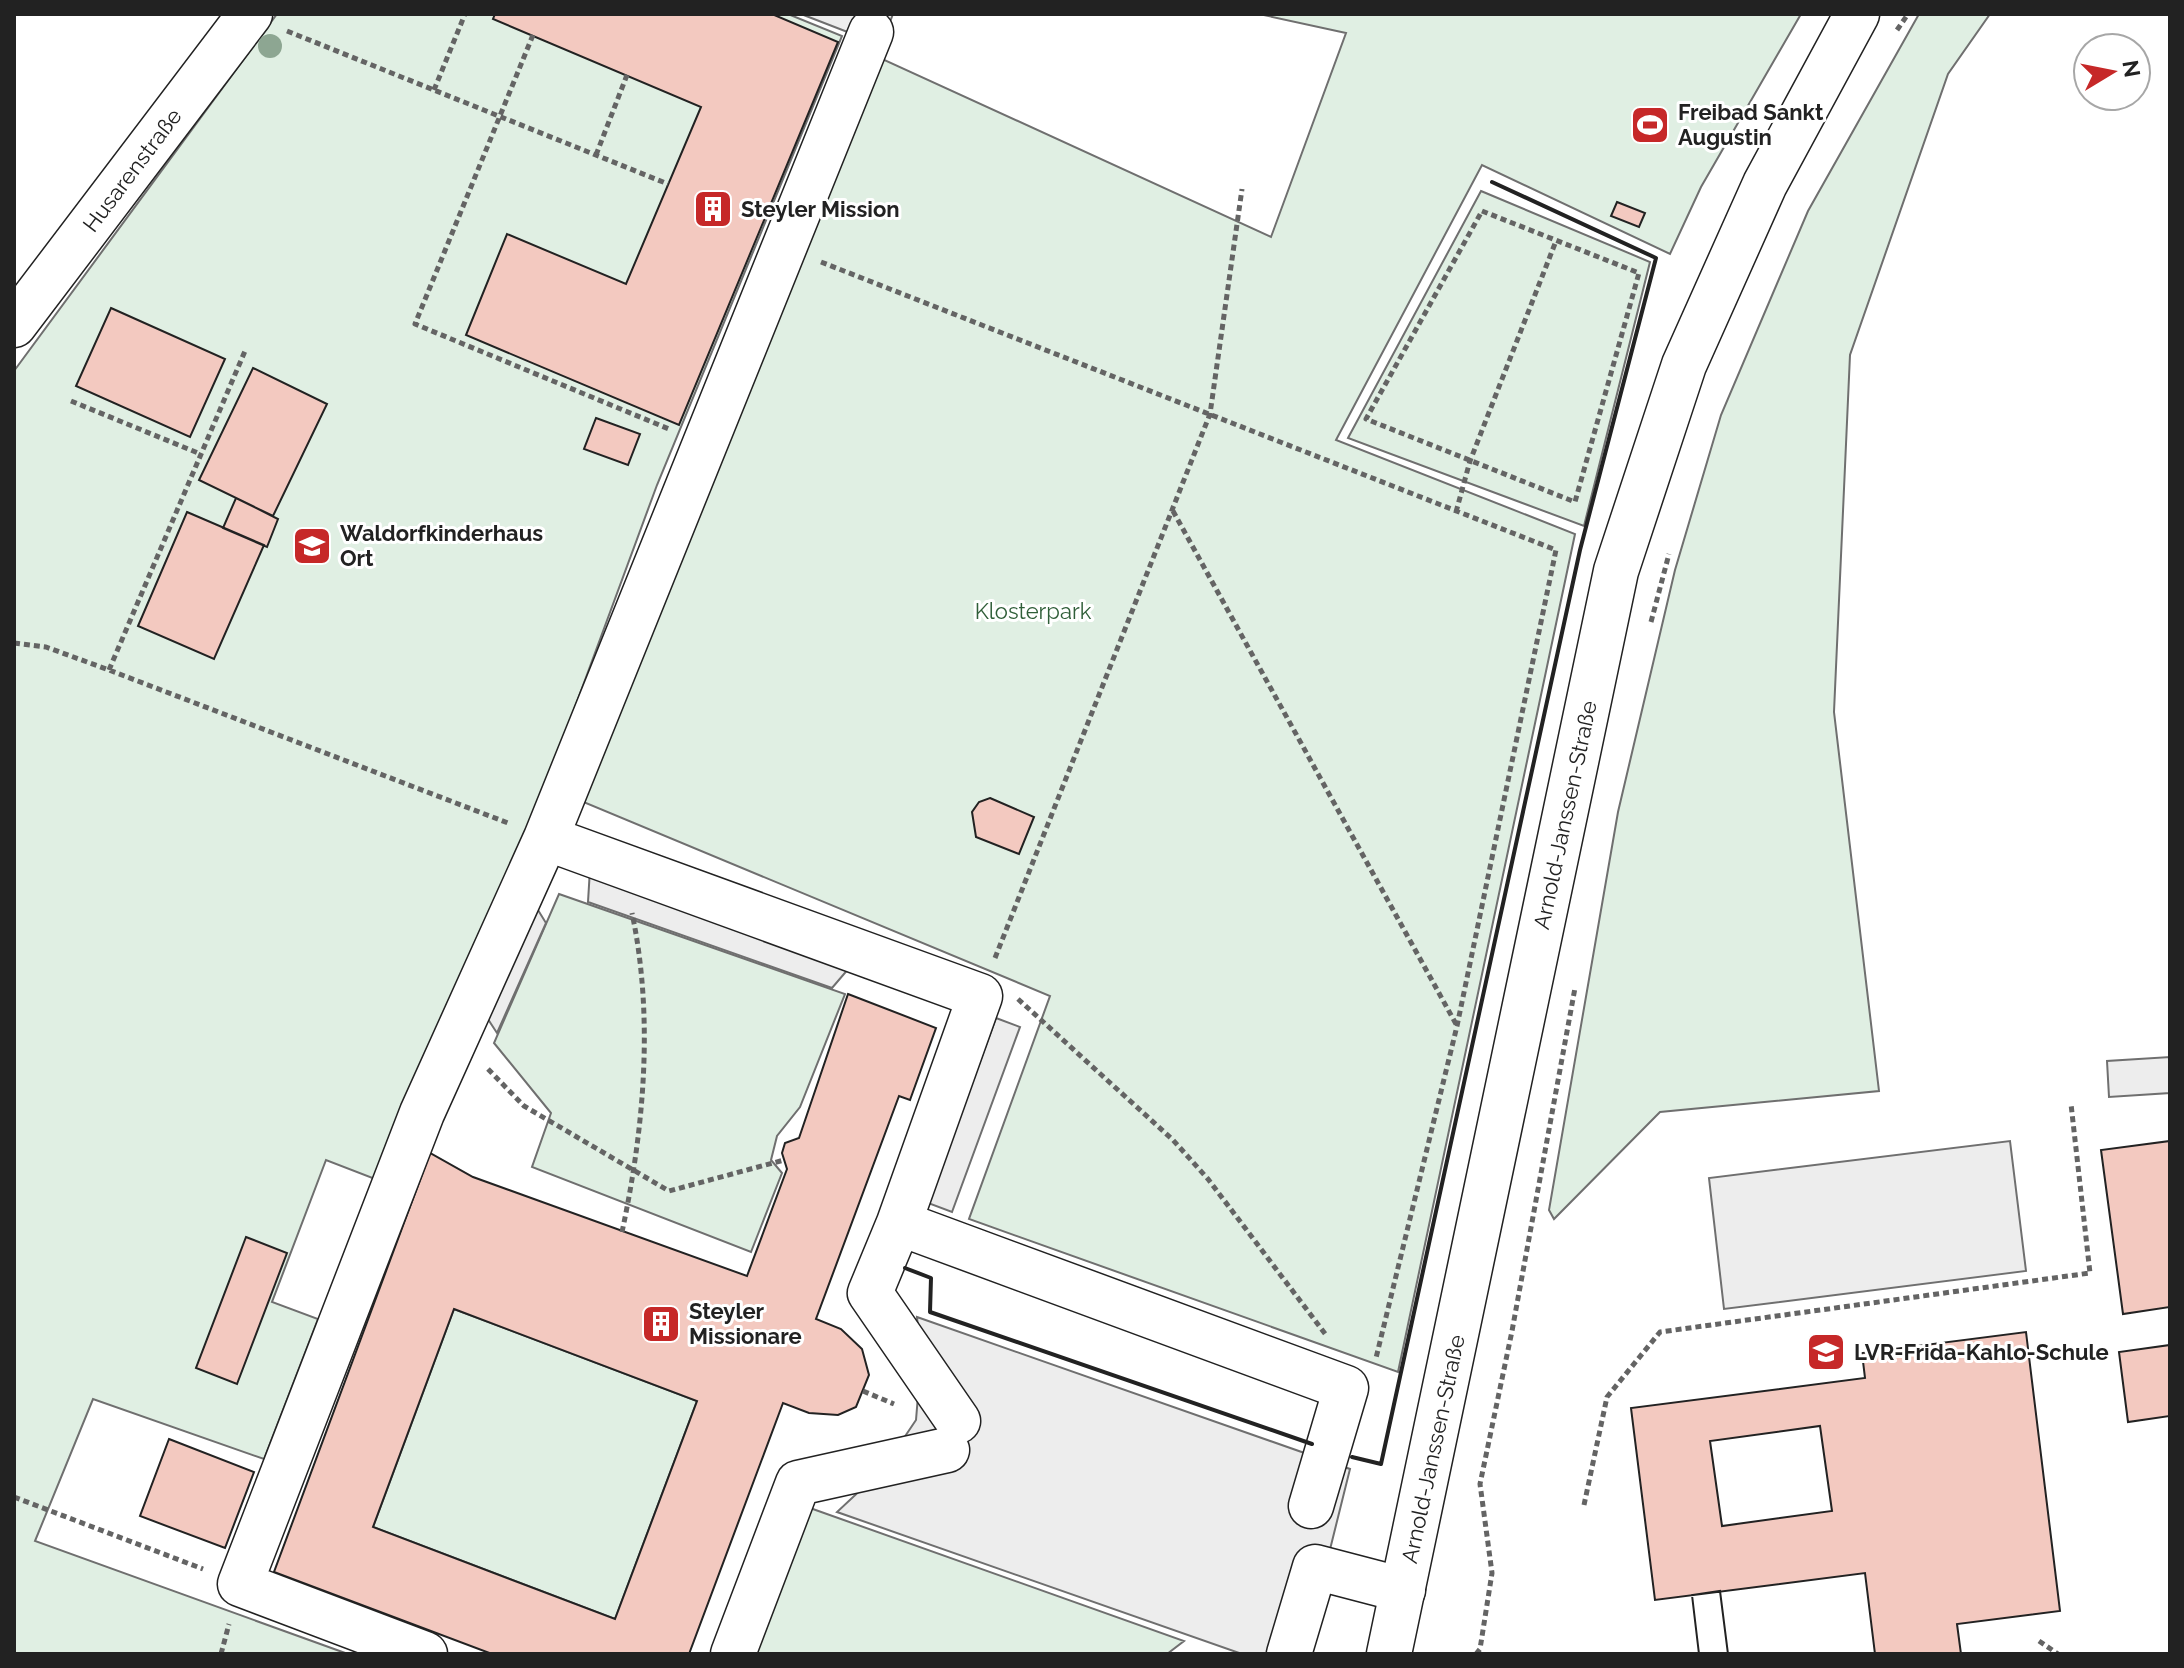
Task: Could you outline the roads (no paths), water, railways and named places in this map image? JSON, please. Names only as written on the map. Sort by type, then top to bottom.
[{"type":"main road","name":"Husarenstraße","points":[[14,325],[249,15]]},
{"type":"main road","name":"Arnold-Janssen-Straße","points":[[1389,1654],[1616,571],[1684,365],[1765,184],[1874,26]]},
{"type":"main road","points":[[425,1654],[240,1584],[422,1113],[546,838],[871,32]]},
{"type":"main road","points":[[546,838],[982,989],[899,1223],[870,1293],[952,1436],[798,1483],[733,1654]]},
{"type":"main road","points":[[899,1223],[1346,1388],[1311,1506]]},
{"type":"main road","points":[[1289,1654],[1315,1567],[1403,1590]]},
{"type":"place","name":"Freibad Sankt Augustin","points":[[1650,125]]},
{"type":"place","name":"Steyler Mission","points":[[713,209]]},
{"type":"place","name":"Waldorfkinderhaus Ort","points":[[312,546]]},
{"type":"place","name":"Steyler Missionare","points":[[661,1324]]},
{"type":"place","name":"LVR-Frida-Kahlo-Schule","points":[[1826,1352]]},
{"type":"park label","name":"Klosterpark","points":[[1033,611]]}]
